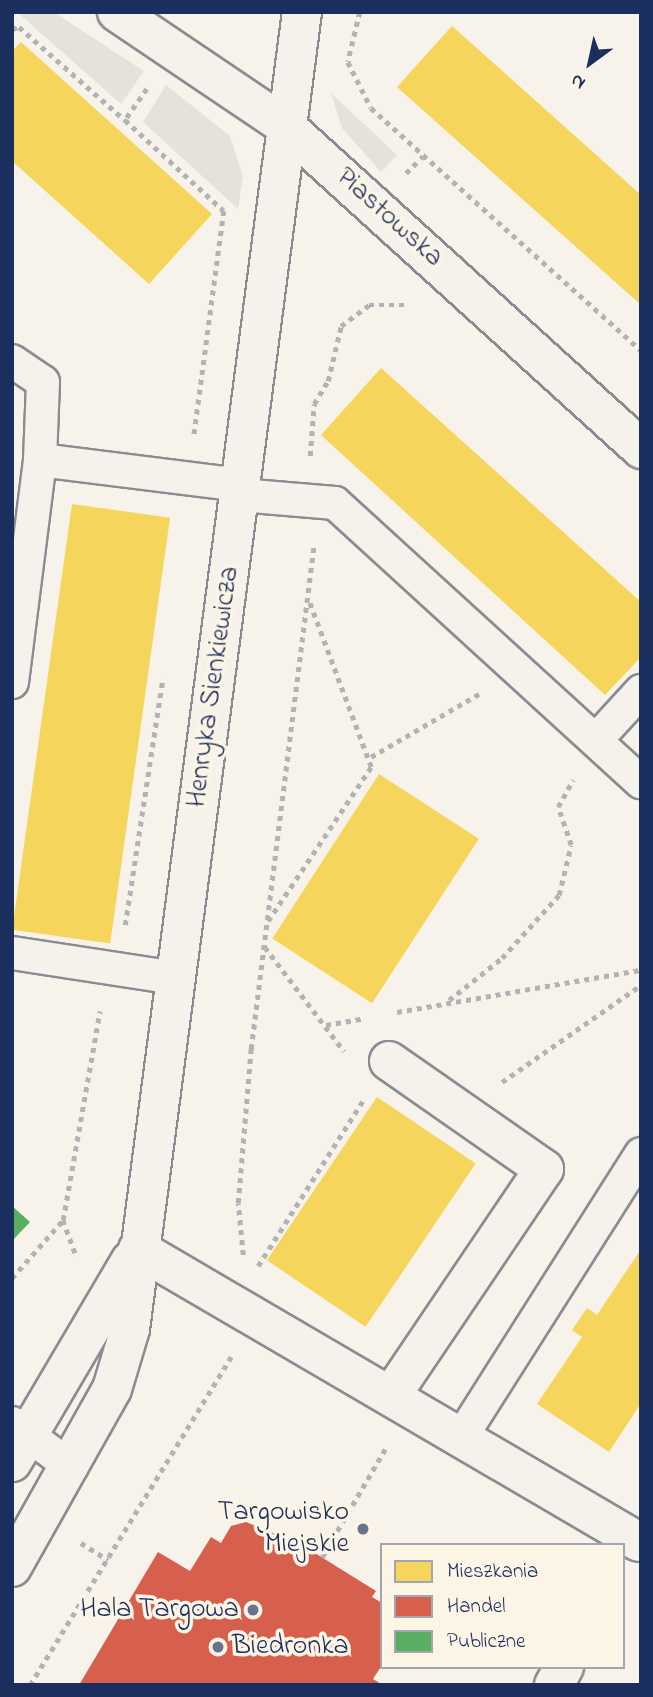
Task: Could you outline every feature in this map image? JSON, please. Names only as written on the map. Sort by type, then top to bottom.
[{"type":"street","name":"Piastowska","points":[[117,12],[283,124],[641,449]]},
{"type":"street","name":"Henryka Sienkiewicza","points":[[12,1567],[71,1468],[123,1359],[241,490],[283,124],[302,12]]},
{"type":"street","points":[[380,1075],[544,1169],[402,1400]]},
{"type":"street","name":"Henryka Sienkiewicza","points":[[18,1440],[138,1249]]},
{"type":"street","points":[[138,1249],[462,1436],[623,1543]]},
{"type":"street","points":[[554,1685],[563,1669]]},
{"type":"lane","points":[[12,361],[43,382],[40,460],[12,682]]},
{"type":"lane","points":[[40,460],[316,499],[344,510],[641,782]]},
{"type":"lane","points":[[596,740],[641,691]]},
{"type":"lane","points":[[12,953],[175,978]]},
{"type":"lane","points":[[462,1436],[641,1154]]},
{"type":"lane","points":[[18,1440],[71,1468]]},
{"type":"path","points":[[360,12],[348,62],[371,108],[641,350]]},
{"type":"path","points":[[12,29],[19,27],[224,211],[189,479]]},
{"type":"path","points":[[125,120],[156,76]]},
{"type":"path","points":[[380,1075],[254,1272],[244,1265],[238,1203],[264,946],[308,600],[316,499],[307,435],[341,327],[369,305],[420,308]]},
{"type":"path","points":[[268,922],[371,767],[308,600]]},
{"type":"path","points":[[12,1278],[62,1220],[110,969],[133,900],[164,669]]},
{"type":"path","points":[[371,757],[423,732],[487,688]]},
{"type":"path","points":[[449,1000],[502,958],[559,895],[571,845],[558,807],[596,740]]},
{"type":"path","points":[[264,946],[348,1057]]},
{"type":"path","points":[[381,1015],[641,970]]},
{"type":"path","points":[[494,1091],[530,1059],[641,985]]},
{"type":"path","points":[[326,1025],[367,1018]]},
{"type":"path","points":[[30,1685],[233,1354]]},
{"type":"path","points":[[322,1557],[402,1400]]},
{"type":"shaded area","points":[[17,12],[55,13],[144,71],[121,104]]},
{"type":"shaded area","points":[[166,85],[230,136],[243,176],[238,209],[143,122]]},
{"type":"shaded area","points":[[331,93],[397,155],[381,172],[342,128]]},
{"type":"building: Mieszkania","points":[[452,26],[641,195],[641,305],[397,87]]},
{"type":"building: Mieszkania","points":[[21,42],[212,214],[149,284],[12,161],[12,51]]},
{"type":"building: Mieszkania","points":[[381,368],[641,602],[641,657],[605,695],[321,435]]},
{"type":"building: Mieszkania","points":[[72,504],[170,518],[110,944],[12,930]]},
{"type":"building: Mieszkania","points":[[379,774],[479,839],[372,1003],[272,938]]},
{"type":"building: Mieszkania","points":[[377,1097],[476,1164],[365,1327],[267,1260]]},
{"type":"building: Mieszkania","points":[[641,1249],[641,1403],[609,1452],[537,1404],[582,1337],[572,1330],[587,1308],[597,1315]]},
{"type":"building: Handel","name":"Hala Targowa","points":[[246,1522],[302,1545],[376,1591],[372,1597],[380,1602],[380,1668],[373,1679],[383,1685],[79,1685],[158,1552],[190,1571],[211,1537],[221,1543],[231,1526]]},
{"type":"building: Publiczne","points":[[12,1206],[30,1222],[12,1241]]},
{"type":"place","name":"Targowisko Miejskie","points":[[363,1529]]},
{"type":"place","name":"Hala Targowa","points":[[253,1610]]},
{"type":"place","name":"Biedronka","points":[[218,1647]]}]
